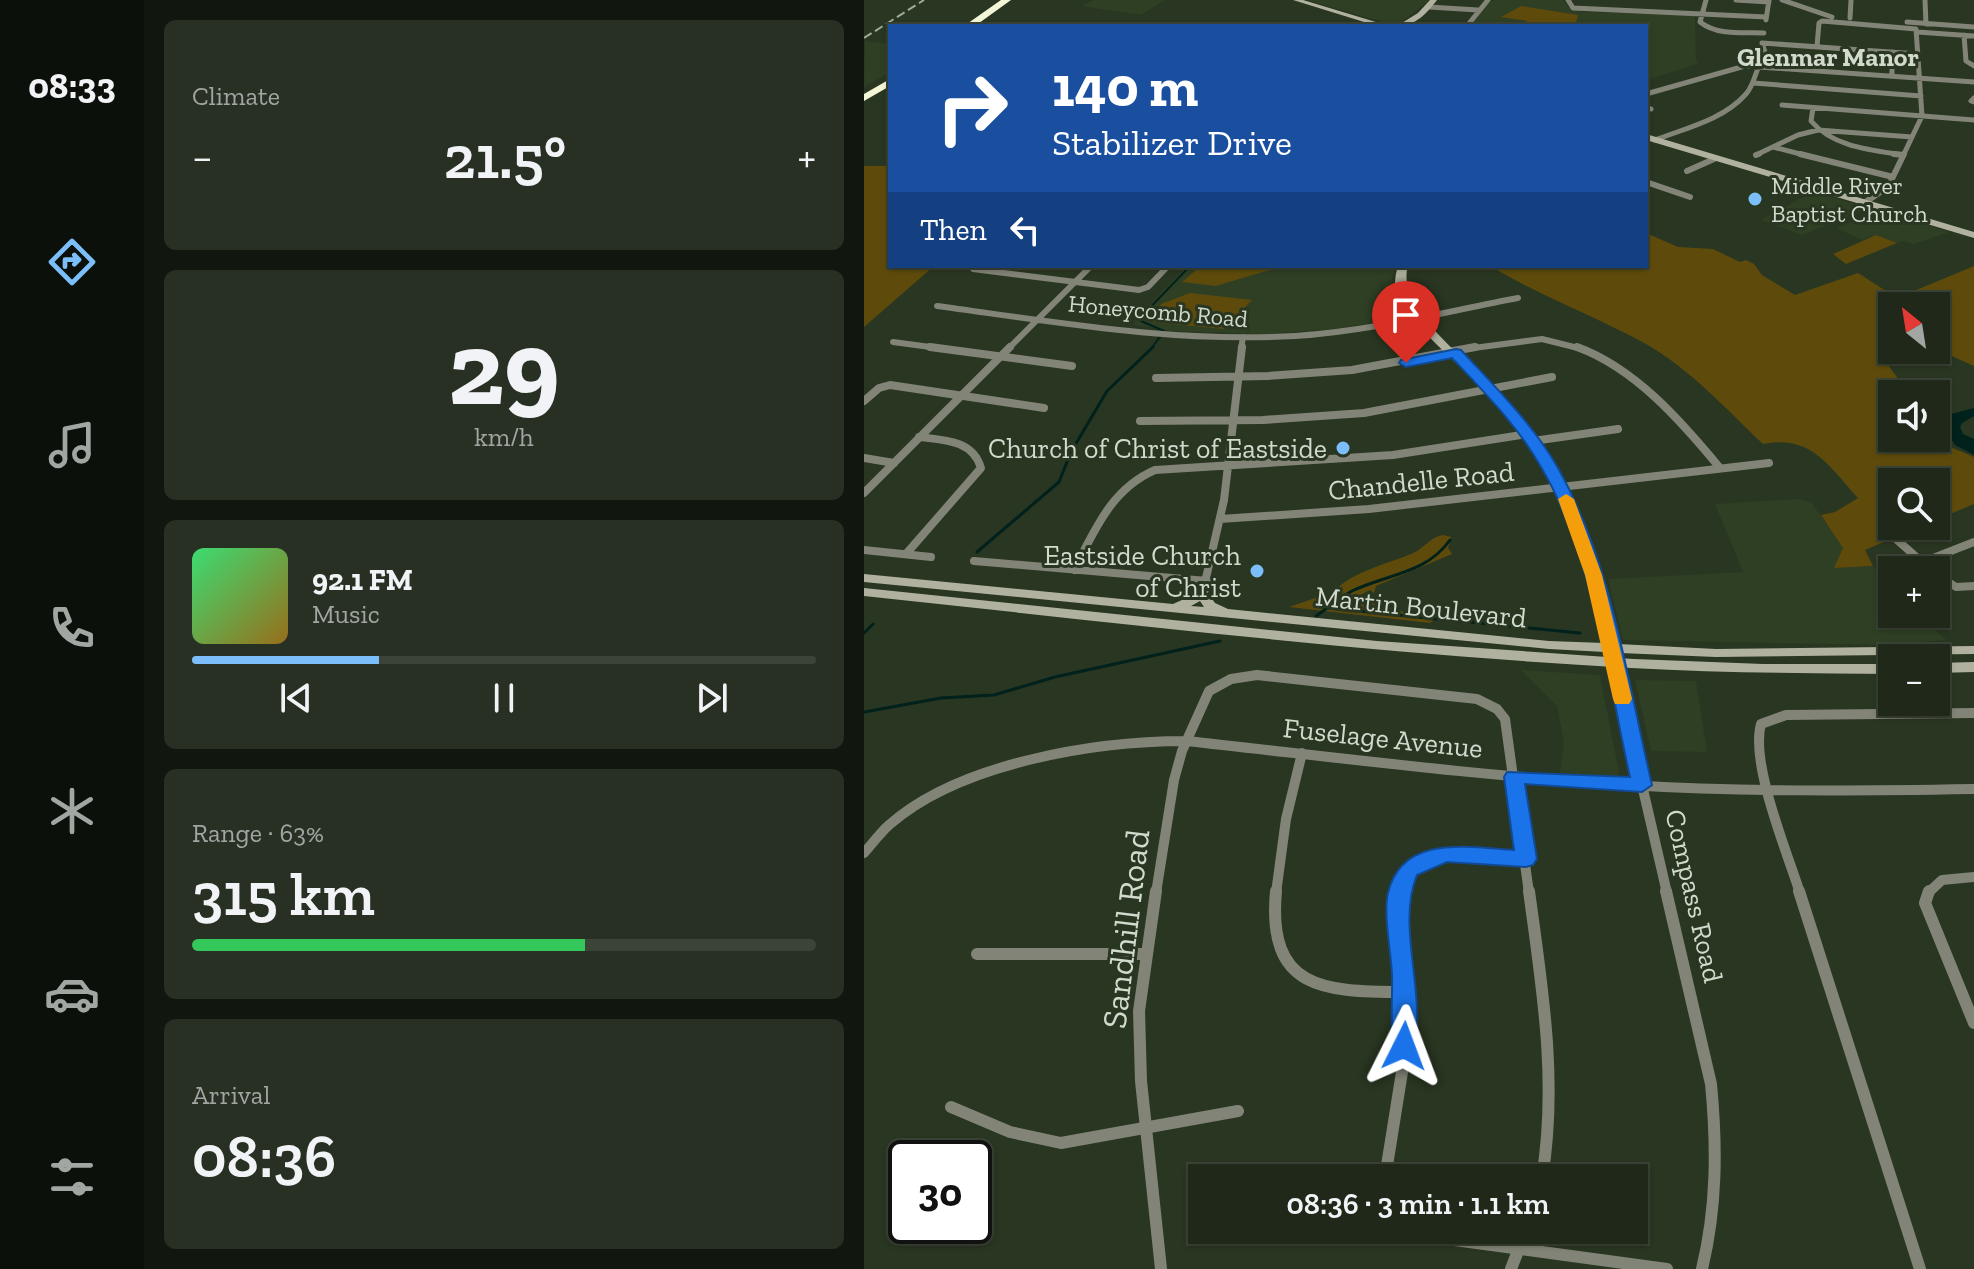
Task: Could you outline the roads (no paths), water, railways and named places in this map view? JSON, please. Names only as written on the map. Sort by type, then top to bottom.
[{"type":"highway","points":[[972,24],[1007,0]]},
{"type":"highway","points":[[982,24],[1016,0]]},
{"type":"highway","points":[[864,91],[888,77]]},
{"type":"highway","points":[[864,98],[888,83]]},
{"type":"main road","points":[[1296,0],[1378,24]]},
{"type":"main road","points":[[1405,24],[1416,19],[1431,4]]},
{"type":"main road","points":[[1649,140],[1974,235]]},
{"type":"main road","name":"Compass Road","points":[[1403,268],[1400,286],[1420,317],[1531,438],[1560,487],[1575,519],[1592,570],[1613,656]]},
{"type":"main road","name":"Martin Boulevard","points":[[864,578],[1522,643],[1613,656],[1772,670],[1878,669]]},
{"type":"main road","points":[[1170,609],[1189,603],[1204,588],[1210,606],[1229,615]]},
{"type":"main road","name":"Martin Boulevard","points":[[864,592],[1452,651],[1613,656],[1974,650]]},
{"type":"main road","points":[[1950,668],[1974,667]]},
{"type":"street","points":[[1468,24],[1488,0]]},
{"type":"street","points":[[1568,0],[1571,6],[1584,11],[1766,17]]},
{"type":"street","points":[[1706,0],[1700,22],[1708,28],[1764,33]]},
{"type":"street","points":[[1649,140],[1721,113],[1744,96],[1753,83],[1757,66],[1755,54],[1762,43],[1769,1],[1736,0]]},
{"type":"street","points":[[1782,0],[1831,17],[1974,27]]},
{"type":"street","points":[[1850,18],[1851,0]]},
{"type":"street","points":[[1925,0],[1926,24]]},
{"type":"street","points":[[1431,4],[1478,10]]},
{"type":"street","points":[[1817,46],[1819,23],[1826,21],[1912,27],[1917,32],[1974,36]]},
{"type":"street","points":[[1864,203],[1884,191],[1922,116],[1917,32]]},
{"type":"street","points":[[1964,35],[1966,61],[1974,66]]},
{"type":"street","points":[[1762,43],[1918,54]]},
{"type":"street","points":[[1757,66],[1766,55],[1762,43]]},
{"type":"street","points":[[1966,50],[1974,51]]},
{"type":"street","points":[[1892,52],[1892,76]]},
{"type":"street","points":[[1648,93],[1736,67],[1757,66],[1974,82]]},
{"type":"street","points":[[1753,83],[1921,96]]},
{"type":"street","points":[[1782,105],[1974,120]]},
{"type":"street","points":[[1813,108],[1811,121],[1818,130],[1840,140],[1903,155]]},
{"type":"street","points":[[1756,155],[1798,135],[1818,130],[1912,137]]},
{"type":"street","points":[[1773,147],[1893,177]]},
{"type":"street","points":[[1687,171],[1714,159]]},
{"type":"street","points":[[1648,183],[1690,197]]},
{"type":"street","points":[[864,493],[1089,268]]},
{"type":"street","points":[[973,269],[1142,289],[1166,268]]},
{"type":"street","name":"Honeycomb Road","points":[[937,306],[1160,334],[1243,337],[1331,332],[1518,298]]},
{"type":"street","points":[[974,561],[1074,570],[1204,588],[1220,519],[1243,337]]},
{"type":"street","points":[[1156,378],[1237,378],[1350,371],[1537,338],[1560,341],[1577,347],[1653,396],[1684,423],[1720,468]]},
{"type":"street","points":[[893,342],[1072,366]]},
{"type":"street","points":[[1140,421],[1232,421],[1364,413],[1552,377]]},
{"type":"street","points":[[864,401],[885,385],[1044,408]]},
{"type":"street","points":[[1074,570],[1108,508],[1129,482],[1162,469],[1227,468],[1393,455],[1618,429]]},
{"type":"street","points":[[906,554],[981,468],[978,456],[967,446],[919,437]]},
{"type":"street","points":[[864,458],[894,463]]},
{"type":"street","name":"Chandelle Road","points":[[1220,519],[1343,512],[1769,463]]},
{"type":"street","points":[[1897,540],[1916,556]]},
{"type":"street","points":[[1938,556],[1974,542]]},
{"type":"street","points":[[864,550],[931,557]]},
{"type":"street","points":[[1950,583],[1956,587],[1974,586]]},
{"type":"street","name":"Compass Road","points":[[1613,656],[1711,1084],[1716,1136],[1716,1191],[1702,1269]]},
{"type":"street","name":"Sandhill Road","points":[[1161,1269],[1140,1045],[1140,996],[1174,780],[1186,741],[1209,691],[1224,681],[1245,676],[1477,699],[1501,714],[1507,726],[1549,1034],[1549,1136],[1544,1164]]},
{"type":"street","points":[[1920,1269],[1767,790],[1757,738],[1759,728],[1767,720],[1797,714],[1974,713]]},
{"type":"street","name":"Fuselage Avenue","points":[[865,849],[903,812],[966,780],[1110,744],[1145,740],[1186,741],[1514,777],[1642,785],[1767,790],[1974,789]]},
{"type":"street","points":[[1302,753],[1289,799],[1279,855],[1274,924],[1278,948],[1299,973],[1322,986],[1354,992],[1404,992]]},
{"type":"street","points":[[1387,1164],[1402,1072],[1406,1020],[1398,895],[1409,870],[1425,860],[1447,854],[1526,859]]},
{"type":"street","points":[[1974,877],[1940,881],[1928,890],[1925,898],[1974,1023]]},
{"type":"street","points":[[977,954],[1146,954]]},
{"type":"street","points":[[951,1107],[1010,1132],[1046,1142],[1082,1141],[1238,1111]]},
{"type":"street","points":[[1483,1244],[1667,1269]]},
{"type":"street","points":[[1511,1269],[1521,1244]]},
{"type":"water","points":[[1974,408],[1974,416],[1960,427],[1963,434],[1974,439],[1974,455],[1955,445],[1950,437],[1950,414]]},
{"type":"waterway","points":[[1151,349],[1164,331],[1141,321],[1143,315],[1188,268]]},
{"type":"waterway","points":[[977,552],[1059,482],[1071,452],[1107,391],[1151,349]]},
{"type":"waterway","points":[[1316,616],[1352,591],[1418,567],[1450,540]]},
{"type":"waterway","points":[[1328,608],[1580,633]]},
{"type":"waterway","points":[[864,633],[873,624]]},
{"type":"waterway","points":[[864,712],[941,698],[994,695],[1055,677],[1220,641]]},
{"type":"railway","points":[[864,38],[924,0]]},
{"type":"place","name":"Middle River Baptist Church","points":[[1755,199]]},
{"type":"place","name":"Church of Christ of Eastside","points":[[1343,448]]},
{"type":"place","name":"Eastside Church of Christ","points":[[1257,571]]},
{"type":"district","name":"Glenmar Manor","points":[[1828,57]]}]
